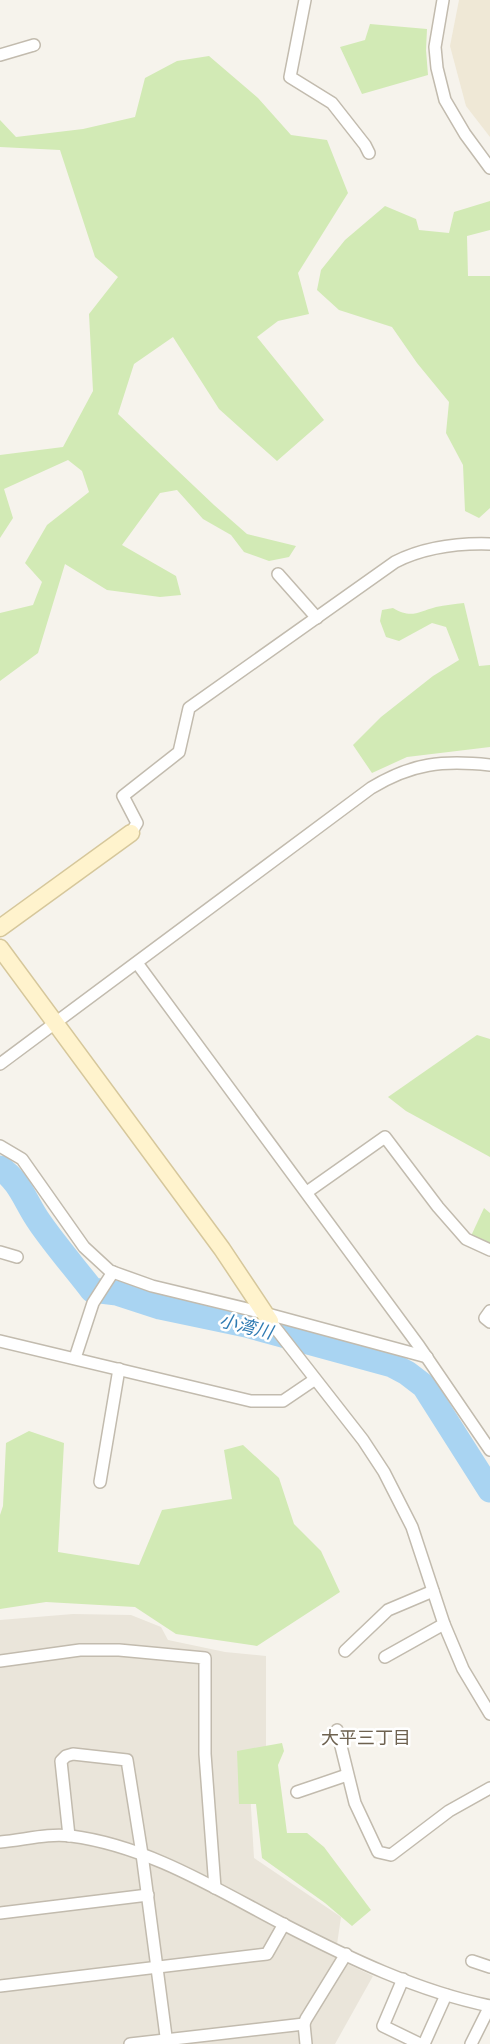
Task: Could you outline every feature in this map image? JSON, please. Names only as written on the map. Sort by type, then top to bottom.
[{"type":"street","points":[[305,0],[290,77],[332,103],[365,145],[369,153]]},
{"type":"street","points":[[443,0],[434,47],[445,100],[465,134],[490,168]]},
{"type":"street","points":[[0,55],[34,45]]},
{"type":"street","points":[[0,928],[131,833],[137,823],[123,796],[179,752],[189,708],[388,566],[413,553],[462,543],[490,544]]},
{"type":"street","points":[[278,574],[317,618]]},
{"type":"street","points":[[0,1064],[371,788],[391,776],[412,769],[457,762],[490,765]]},
{"type":"street","points":[[0,948],[222,1249],[267,1317],[314,1380],[363,1440],[384,1472],[412,1527],[444,1624],[463,1668],[490,1714]]},
{"type":"street","points":[[136,963],[307,1192],[427,1357],[490,1450]]},
{"type":"street","points":[[307,1192],[385,1137],[438,1207],[466,1239],[490,1250]]},
{"type":"street","points":[[0,1146],[22,1159],[84,1247],[113,1272],[152,1286],[427,1357]]},
{"type":"street","points":[[0,1252],[17,1257]]},
{"type":"street","points":[[75,1358],[93,1304],[113,1272]]},
{"type":"street","points":[[490,1311],[485,1318],[490,1322]]},
{"type":"street","points":[[0,1341],[251,1401],[284,1402],[314,1380]]},
{"type":"street","points":[[100,1482],[119,1369]]},
{"type":"street","points":[[345,1651],[388,1610],[433,1591]]},
{"type":"street","points":[[385,1657],[444,1624]]},
{"type":"street","points":[[0,1661],[80,1650],[110,1650],[205,1658],[205,1754],[215,1888]]},
{"type":"street","points":[[337,1730],[355,1803],[378,1852],[391,1855],[449,1811],[490,1788]]},
{"type":"street","points":[[70,1836],[61,1761],[66,1756],[73,1754],[127,1760],[148,1895],[167,2042]]},
{"type":"street","points":[[297,1792],[347,1775]]},
{"type":"street","points":[[0,1842],[48,1836],[70,1836],[98,1841],[142,1854],[215,1888],[346,1954],[402,1979],[446,1995],[490,2006],[472,2044]]},
{"type":"street","points":[[0,1913],[148,1895]]},
{"type":"street","points":[[0,1986],[267,1954],[284,1924]]},
{"type":"street","points":[[306,2044],[304,2024],[346,1954]]},
{"type":"street","points":[[472,1961],[490,1967]]},
{"type":"street","points":[[402,1979],[383,2026],[420,2044]]},
{"type":"street","points":[[424,2044],[446,1995]]},
{"type":"street","points":[[130,2044],[167,2042],[304,2024]]},
{"type":"shaded area","points":[[459,0],[490,0],[490,137],[466,106],[450,46]]},
{"type":"shaded area","points":[[73,1614],[131,1615],[161,1627],[168,1640],[225,1652],[266,1656],[266,1751],[248,1757],[254,1858],[341,1917],[335,1958],[373,1976],[335,2044],[0,2044],[0,1620]]},
{"type":"green space","points":[[370,24],[427,29],[428,75],[362,94],[340,47],[365,40]]},
{"type":"green space","points":[[209,56],[258,98],[291,135],[327,140],[348,193],[298,273],[309,314],[278,321],[257,337],[324,420],[277,461],[219,409],[173,337],[134,364],[118,414],[247,534],[296,546],[289,557],[269,561],[244,552],[231,535],[203,519],[177,490],[160,493],[122,545],[176,576],[181,595],[160,597],[107,590],[65,564],[38,653],[0,681],[0,613],[33,605],[42,582],[25,563],[47,525],[89,492],[82,471],[68,460],[4,489],[13,518],[0,538],[0,455],[63,447],[93,391],[89,314],[118,277],[95,257],[60,150],[0,147],[0,120],[16,137],[83,129],[135,117],[145,78],[177,61]]},
{"type":"green space","points":[[490,201],[490,230],[467,236],[468,276],[490,276],[490,508],[479,518],[465,511],[463,465],[446,433],[449,402],[417,363],[392,327],[339,310],[317,290],[321,270],[345,240],[385,206],[416,219],[419,230],[449,233],[454,212]]},
{"type":"green space","points":[[464,603],[479,666],[490,665],[490,747],[407,757],[372,773],[353,745],[381,717],[433,676],[459,660],[446,627],[432,623],[399,641],[386,637],[380,621],[382,610],[393,608],[405,613],[414,614],[436,607]]},
{"type":"green space","points":[[477,1035],[490,1039],[490,1157],[406,1111],[388,1097]]},
{"type":"green space","points":[[484,1208],[490,1213],[490,1244],[471,1236]]},
{"type":"green space","points":[[29,1431],[64,1443],[58,1552],[139,1565],[162,1510],[232,1499],[224,1450],[243,1445],[279,1478],[294,1524],[321,1551],[340,1592],[257,1646],[176,1634],[135,1607],[46,1602],[0,1609],[0,1515],[3,1506],[6,1443]]},
{"type":"green space","points":[[282,1743],[284,1751],[278,1765],[287,1833],[307,1833],[324,1847],[371,1910],[352,1926],[325,1903],[262,1858],[256,1804],[239,1804],[237,1751]]},
{"type":"waterway","name":"小湾川","points":[[0,1168],[13,1180],[46,1232],[92,1290],[117,1293],[160,1307],[246,1325],[392,1365],[407,1373],[424,1386],[490,1490]]},
{"type":"district","name":"大平三丁目","points":[[366,1737]]}]
